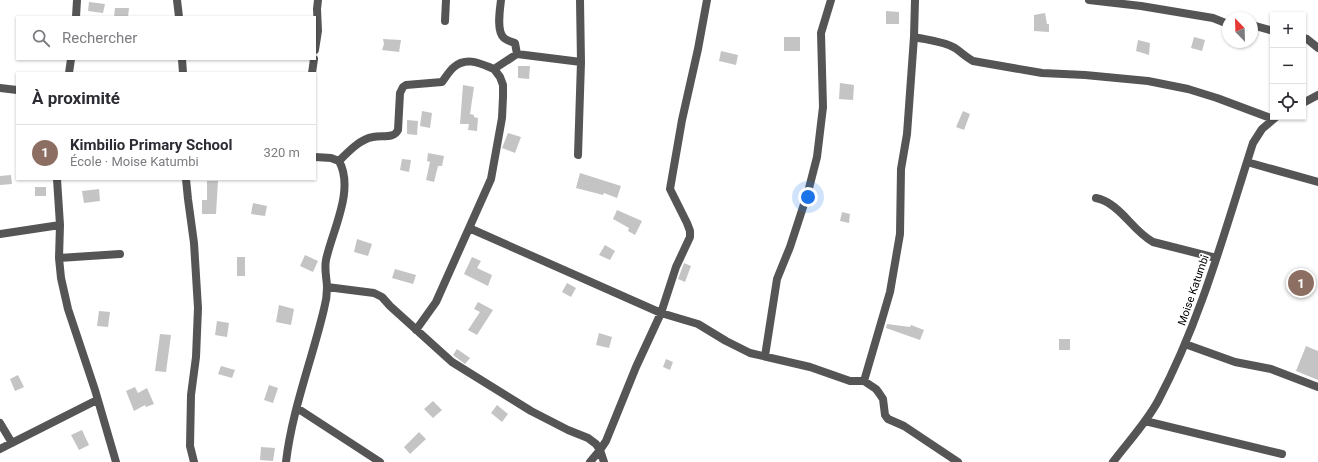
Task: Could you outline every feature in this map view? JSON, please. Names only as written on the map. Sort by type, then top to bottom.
[{"type":"street","points":[[76,16],[77,0]]},
{"type":"street","points":[[177,0],[179,16]]},
{"type":"street","points":[[316,44],[318,31],[318,0]]},
{"type":"street","points":[[445,21],[446,0]]},
{"type":"street","points":[[501,0],[499,20],[501,34],[504,38],[515,43],[518,54]]},
{"type":"street","points":[[578,155],[581,62],[580,0]]},
{"type":"street","points":[[590,462],[606,440],[636,367],[661,313],[676,267],[690,238],[690,231],[687,223],[670,189],[682,120],[707,0]]},
{"type":"street","points":[[765,356],[777,279],[804,206],[817,157],[823,107],[821,33],[832,0]]},
{"type":"street","points":[[864,381],[890,292],[900,234],[901,169],[906,134],[914,37],[915,0]]},
{"type":"street","points":[[1089,0],[1141,6],[1213,18],[1222,22]]},
{"type":"street","points":[[1258,27],[1270,30]]},
{"type":"street","points":[[914,37],[947,44],[973,60],[1042,73],[1085,75],[1148,81],[1188,89],[1270,117]]},
{"type":"street","points":[[1306,39],[1318,48]]},
{"type":"street","points":[[494,69],[518,54],[581,62]]},
{"type":"street","points":[[69,72],[71,60]]},
{"type":"street","points":[[182,60],[183,72]]},
{"type":"street","points":[[312,72],[314,60]]},
{"type":"street","points":[[339,161],[358,144],[371,137],[393,136],[396,133],[398,130],[400,93],[406,85],[442,82],[454,66],[470,60],[494,69],[500,77],[503,85],[502,118],[491,179],[436,302],[416,330]]},
{"type":"street","points":[[0,88],[16,90]]},
{"type":"street","points":[[1306,101],[1318,95]]},
{"type":"street","name":"Moise Katumbi","points":[[1113,462],[1158,401],[1185,344],[1216,258],[1252,143],[1257,135],[1272,120]]},
{"type":"street","points":[[286,462],[297,408],[325,307],[327,287],[325,268],[326,260],[340,216],[343,199],[344,170],[339,161],[331,158],[316,157]]},
{"type":"street","points":[[1247,162],[1318,182]]},
{"type":"street","points":[[57,180],[61,278],[68,309],[116,462]]},
{"type":"street","points":[[186,180],[194,243],[198,308],[196,357],[190,395],[190,446],[194,462]]},
{"type":"street","points":[[1096,198],[1110,204],[1134,228],[1153,242],[1216,258]]},
{"type":"street","points":[[0,234],[60,225]]},
{"type":"street","points":[[469,228],[661,313],[698,324],[726,341],[750,352],[810,367],[838,378],[850,381],[864,381],[876,389],[883,399],[885,414],[888,419],[904,426],[958,462]]},
{"type":"street","points":[[59,258],[120,254]]},
{"type":"street","points":[[327,287],[374,293],[382,297],[452,362],[531,411],[568,430],[588,438],[596,444],[600,450],[604,462]]},
{"type":"street","points":[[1185,344],[1235,362],[1271,369],[1318,387]]},
{"type":"street","points":[[0,449],[97,400]]},
{"type":"street","points":[[297,408],[380,462]]},
{"type":"street","points":[[1145,420],[1282,454]]},
{"type":"street","points":[[0,422],[12,443]]},
{"type":"building","points":[[89,2],[105,4],[103,13],[88,11]]},
{"type":"building","points":[[115,8],[129,8],[128,16],[114,16]]},
{"type":"building","points":[[886,11],[899,12],[899,24],[886,24]]},
{"type":"building","points":[[1045,13],[1047,24],[1049,24],[1049,32],[1034,31],[1034,15]]},
{"type":"building","points":[[784,37],[800,37],[800,51],[784,51]]},
{"type":"building","points":[[1194,37],[1205,40],[1202,51],[1191,48]]},
{"type":"building","points":[[383,39],[401,40],[399,52],[382,50],[384,44]]},
{"type":"building","points":[[1138,40],[1150,43],[1149,55],[1136,51]]},
{"type":"building","points":[[721,51],[738,55],[736,65],[719,61]]},
{"type":"building","points":[[518,66],[530,66],[529,79],[518,78]]},
{"type":"building","points":[[840,83],[854,85],[853,100],[839,99]]},
{"type":"building","points":[[463,85],[474,87],[470,114],[478,118],[477,131],[468,130],[469,124],[460,124]]},
{"type":"building","points":[[422,111],[432,113],[430,128],[420,126]]},
{"type":"building","points":[[963,111],[970,114],[964,130],[956,127]]},
{"type":"building","points":[[407,120],[418,121],[417,135],[407,134]]},
{"type":"building","points":[[508,133],[521,137],[515,153],[502,148]]},
{"type":"building","points":[[428,153],[444,156],[442,166],[438,166],[434,182],[426,180],[430,162],[427,161]]},
{"type":"building","points":[[402,159],[411,160],[409,172],[400,170]]},
{"type":"building","points":[[580,173],[621,186],[617,198],[604,193],[603,195],[576,188]]},
{"type":"building","points":[[11,175],[12,184],[0,185],[0,176]]},
{"type":"building","points":[[207,181],[218,181],[216,214],[202,214],[202,200],[207,200]]},
{"type":"building","points":[[35,187],[46,187],[46,196],[35,196]]},
{"type":"building","points":[[99,189],[100,201],[84,203],[82,191]]},
{"type":"building","points":[[253,203],[267,206],[265,216],[251,214]]},
{"type":"building","points":[[617,210],[642,221],[635,235],[628,231],[629,228],[613,219]]},
{"type":"building","points":[[842,212],[850,214],[849,223],[840,221]]},
{"type":"building","points":[[357,239],[372,244],[368,256],[354,252]]},
{"type":"building","points":[[605,245],[615,251],[610,260],[599,255]]},
{"type":"building","points":[[305,255],[318,261],[313,272],[300,266]]},
{"type":"building","points":[[237,257],[245,257],[245,276],[237,276]]},
{"type":"building","points":[[472,257],[481,261],[477,268],[492,275],[488,286],[464,274]]},
{"type":"building","points":[[684,263],[691,266],[685,282],[678,279]]},
{"type":"building","points":[[395,269],[416,275],[413,284],[392,278]]},
{"type":"building","points":[[567,283],[576,288],[571,297],[562,292]]},
{"type":"building","points":[[478,302],[493,310],[477,335],[468,330],[480,312],[474,309]]},
{"type":"building","points":[[279,305],[294,309],[291,325],[276,322]]},
{"type":"building","points":[[99,311],[110,312],[108,327],[97,326]]},
{"type":"building","points":[[217,321],[229,323],[227,337],[215,335]]},
{"type":"building","points":[[887,324],[910,327],[911,325],[924,330],[920,340],[886,328]]},
{"type":"building","points":[[599,333],[612,337],[609,348],[596,345]]},
{"type":"building","points":[[160,334],[171,335],[166,372],[155,371]]},
{"type":"building","points":[[1059,339],[1070,339],[1070,350],[1059,350]]},
{"type":"building","points":[[1306,346],[1318,351],[1318,380],[1296,371]]},
{"type":"building","points":[[457,349],[470,358],[465,364],[453,355]]},
{"type":"building","points":[[666,359],[673,362],[670,370],[663,367]]},
{"type":"building","points":[[221,366],[235,370],[232,378],[218,374]]},
{"type":"building","points":[[18,375],[24,387],[15,391],[10,379]]},
{"type":"building","points":[[269,385],[278,388],[273,403],[264,400]]},
{"type":"building","points":[[135,387],[138,393],[147,388],[154,404],[146,407],[145,405],[134,411],[126,391]]},
{"type":"building","points":[[433,401],[442,410],[433,418],[424,409]]},
{"type":"building","points":[[497,405],[508,414],[502,422],[491,413]]},
{"type":"building","points":[[82,430],[89,445],[79,450],[71,435]]},
{"type":"building","points":[[419,432],[426,439],[410,454],[404,447]]},
{"type":"building","points":[[261,447],[275,448],[273,461],[260,460]]},
{"type":"place","name":"Kimbilio Primary School","points":[[1301,283]]}]
